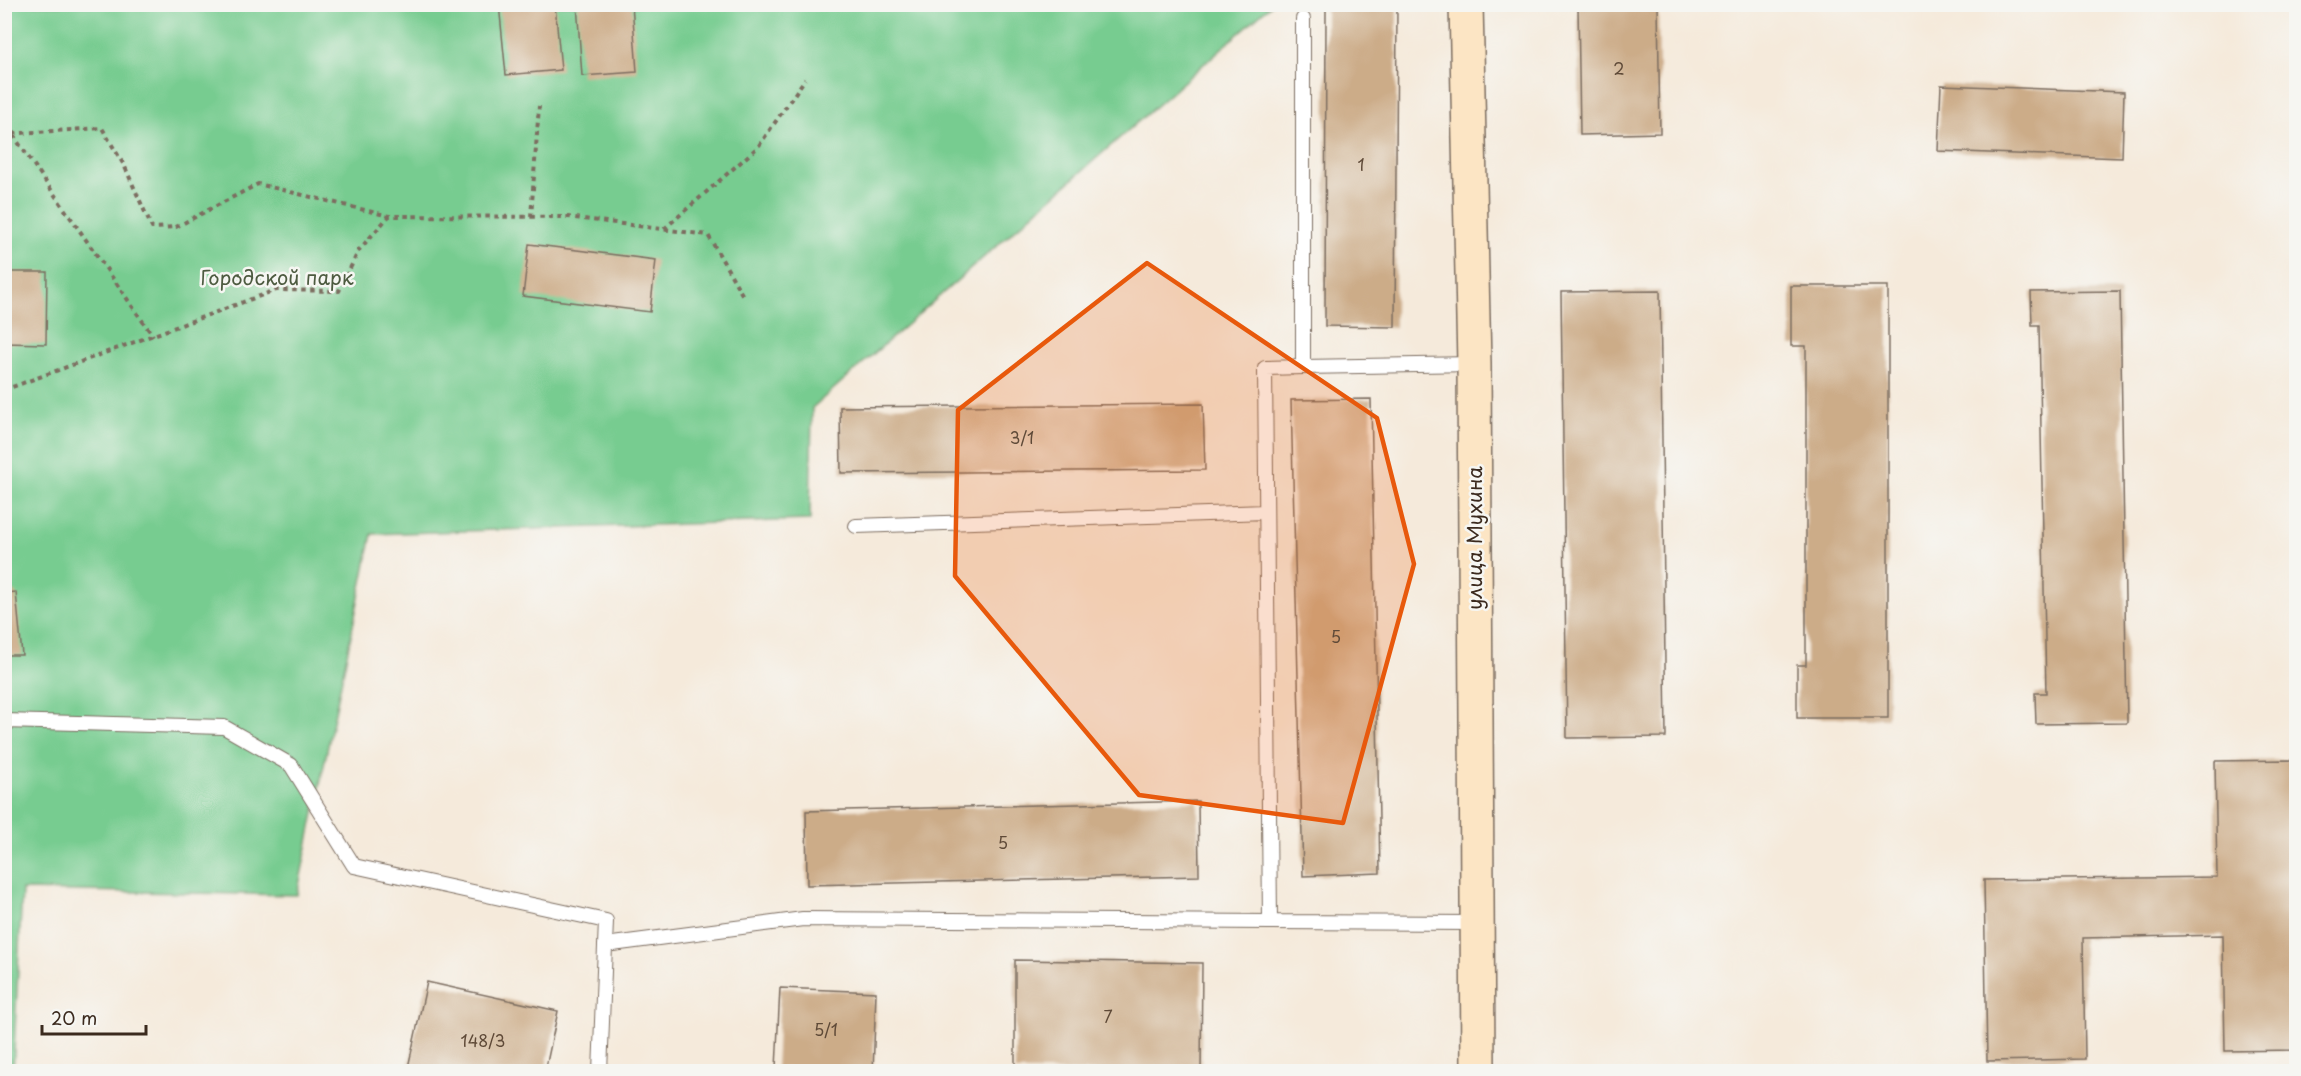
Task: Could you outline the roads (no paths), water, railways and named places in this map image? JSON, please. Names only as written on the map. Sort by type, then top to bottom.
[{"type":"street","name":"улица Мухина","points":[[1466,4],[1474,364],[1478,1071]]},
{"type":"lane","points":[[1303,19],[1303,366]]},
{"type":"lane","points":[[1270,922],[1265,368],[1474,364]]},
{"type":"lane","points":[[855,526],[1266,512]]},
{"type":"lane","points":[[4,721],[224,727],[291,765],[354,866],[606,921],[600,1071]]},
{"type":"lane","points":[[605,945],[803,919],[1477,923]]},
{"type":"park label","name":"Городской парк","points":[[277,278]]}]
